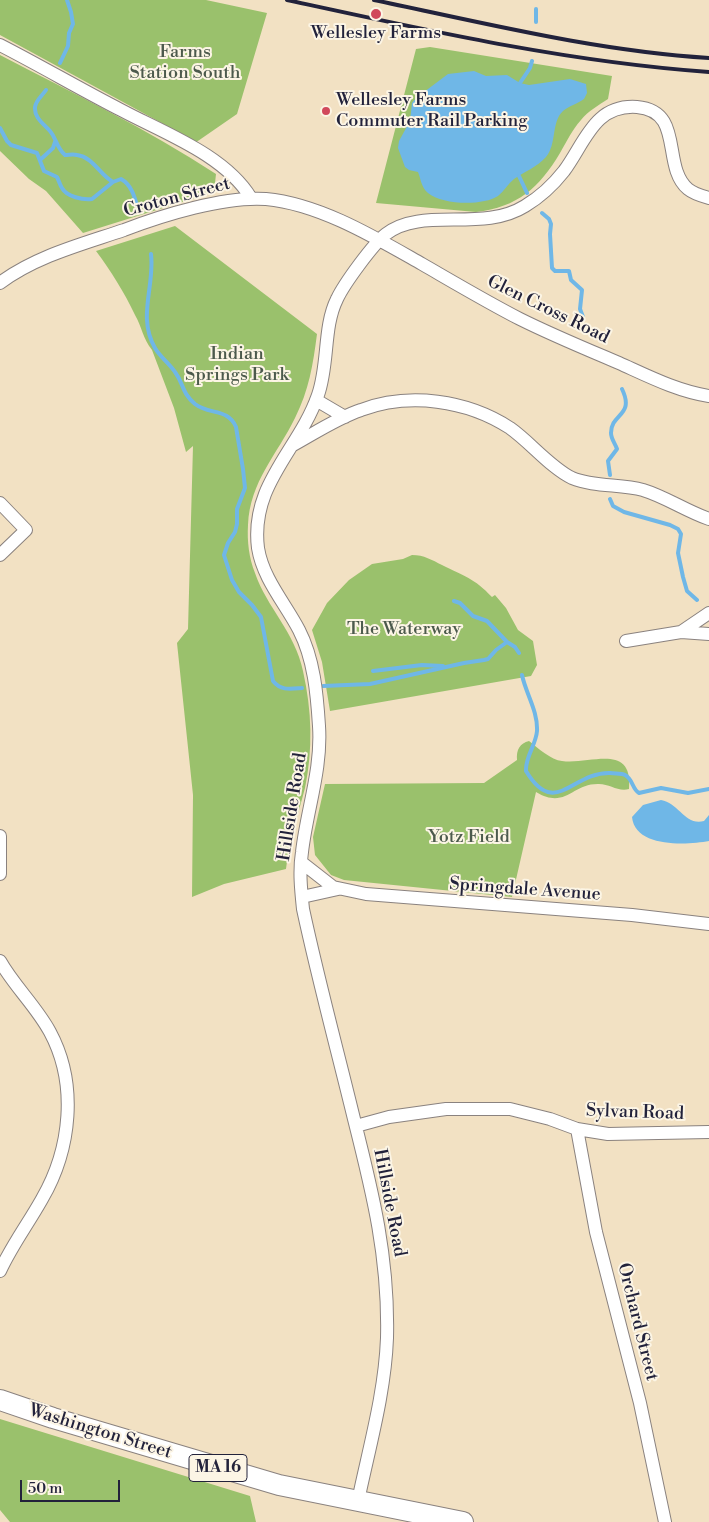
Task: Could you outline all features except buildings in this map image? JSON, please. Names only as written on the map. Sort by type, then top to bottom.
[{"type":"main road","name":"Washington Street","points":[[0,1400],[52,1418],[262,1481],[431,1519],[463,1522]]},
{"type":"street","points":[[0,45],[122,111],[157,127],[207,157],[236,178],[251,198]]},
{"type":"street","points":[[379,240],[394,229],[411,223],[490,219],[521,209],[542,193],[561,174],[590,129],[598,120],[610,112],[625,108],[647,109],[660,117],[667,129],[677,171],[682,183],[691,192],[709,198]]},
{"type":"street","name":"Croton Street","points":[[0,283],[39,261],[140,224],[219,203],[251,198],[278,201],[309,210],[339,220],[379,240]]},
{"type":"street","name":"Glen Cross Road","points":[[379,240],[531,324],[674,387],[709,396]]},
{"type":"street","name":"Hillside Road","points":[[358,1502],[384,1374],[387,1322],[386,1282],[379,1223],[306,921],[302,897],[301,862],[318,762],[320,733],[316,691],[305,644],[296,624],[265,573],[257,538],[259,514],[264,494],[273,475],[305,425],[324,376],[331,319],[336,301],[346,284],[379,240]]},
{"type":"street","points":[[316,400],[345,417]]},
{"type":"street","points":[[293,445],[345,417],[373,406],[400,401],[434,401],[460,406],[481,413],[505,425],[560,470],[573,478],[585,482],[644,490],[709,519]]},
{"type":"street","points":[[0,503],[26,530],[0,555]]},
{"type":"street","points":[[681,632],[709,612]]},
{"type":"street","points":[[626,641],[681,632],[709,634]]},
{"type":"street","points":[[0,836],[0,874]]},
{"type":"street","name":"Springdale Avenue","points":[[301,862],[324,881],[338,889],[375,896],[632,916],[709,924]]},
{"type":"street","name":"Springdale Avenue","points":[[302,897],[338,889]]},
{"type":"street","points":[[0,961],[41,1017],[55,1042],[64,1068],[67,1106],[64,1145],[57,1169],[43,1198],[15,1242],[0,1271]]},
{"type":"street","name":"Sylvan Road","points":[[356,1126],[390,1116],[446,1109],[510,1109],[550,1119],[577,1129],[608,1134],[709,1132]]},
{"type":"street","name":"Orchard Street","points":[[577,1129],[596,1232],[640,1403],[666,1522]]},
{"type":"green space","name":"Farms Station South","points":[[0,0],[206,0],[267,13],[237,114],[195,143],[0,35]]},
{"type":"green space","points":[[430,47],[612,76],[608,99],[590,111],[578,124],[552,165],[535,186],[526,194],[504,206],[476,212],[376,203],[416,49]]},
{"type":"green space","points":[[0,55],[137,127],[216,174],[214,192],[83,233],[46,191],[29,179],[0,151]]},
{"type":"green space","name":"Indian Springs Park","points":[[175,226],[317,334],[312,367],[304,397],[295,418],[259,482],[250,509],[248,531],[250,555],[260,586],[294,644],[303,671],[310,715],[309,759],[305,788],[291,838],[286,869],[224,884],[192,897],[193,795],[177,643],[188,629],[193,446],[186,452],[174,408],[152,350],[122,290],[96,251]]},
{"type":"green space","name":"The Waterway","points":[[412,555],[431,560],[463,575],[474,581],[492,597],[495,595],[506,608],[518,630],[533,641],[537,665],[531,676],[330,711],[322,662],[312,630],[327,603],[349,580],[372,564],[403,559]]},
{"type":"green space","name":"Yotz Field","points":[[529,741],[553,758],[562,761],[607,759],[617,761],[624,765],[628,774],[629,789],[625,790],[603,784],[590,785],[555,798],[546,797],[536,792],[512,897],[344,880],[331,875],[315,855],[313,837],[325,784],[484,783],[517,760],[519,748],[523,743]]},
{"type":"green space","points":[[0,1419],[250,1496],[256,1522],[10,1522],[0,1510]]},
{"type":"water","points":[[474,71],[486,76],[507,75],[520,83],[529,85],[570,79],[586,84],[587,93],[584,99],[565,109],[559,116],[552,146],[546,157],[535,167],[514,179],[498,196],[491,199],[473,203],[452,202],[434,197],[428,193],[423,186],[418,172],[405,167],[398,148],[399,141],[410,121],[412,103],[416,98],[448,74]]},
{"type":"water","points":[[661,800],[673,805],[687,817],[697,822],[704,821],[709,815],[709,841],[688,843],[663,842],[642,834],[635,827],[632,817],[643,805]]},
{"type":"waterway","points":[[60,63],[68,46],[69,33],[73,24],[67,0]]},
{"type":"waterway","points":[[536,9],[536,22]]},
{"type":"waterway","points":[[520,83],[530,68],[532,61]]},
{"type":"waterway","points":[[46,90],[37,102],[35,111],[52,134],[62,152],[65,155],[83,156],[113,182],[121,179],[132,192],[138,209]]},
{"type":"waterway","points":[[0,128],[11,145],[37,153],[44,171],[57,177],[61,187],[71,196],[92,199],[113,182]]},
{"type":"waterway","points":[[40,160],[53,148],[55,142]]},
{"type":"waterway","points":[[519,176],[527,193]]},
{"type":"waterway","points":[[542,213],[549,219],[551,224],[552,268],[555,271],[569,271],[571,280],[582,290],[580,309],[583,317]]},
{"type":"waterway","points":[[151,254],[152,266],[147,325],[155,348],[175,372],[190,400],[206,410],[223,414],[233,421],[236,427],[245,488],[237,509],[235,532],[228,543],[224,555],[232,580],[239,592],[261,617],[273,681],[283,688],[302,688]]},
{"type":"waterway","points":[[610,475],[608,461],[617,449],[611,435],[612,426],[624,410],[626,404],[622,389]]},
{"type":"waterway","points":[[610,499],[613,506],[624,512],[678,529],[681,534],[678,553],[683,577],[687,591],[697,600]]},
{"type":"waterway","points":[[454,601],[460,603],[473,616],[487,621],[507,642]]},
{"type":"waterway","points":[[323,686],[370,684],[484,660],[488,659],[507,642],[515,647],[519,653]]},
{"type":"waterway","points":[[373,671],[422,665],[443,666]]},
{"type":"waterway","points":[[522,675],[537,724],[536,736],[526,766],[526,771],[536,785],[546,791],[555,792],[565,790],[585,779],[610,773],[622,774],[628,777],[639,793],[661,788],[688,793],[709,789]]},
{"type":"railway","points":[[287,0],[549,53],[603,61],[709,72]]},
{"type":"railway","points":[[374,0],[582,43],[709,58]]},
{"type":"place","name":"Wellesley Farms","points":[[376,14]]},
{"type":"place","name":"Wellesley Farms Commuter Rail Parking","points":[[326,111]]}]
